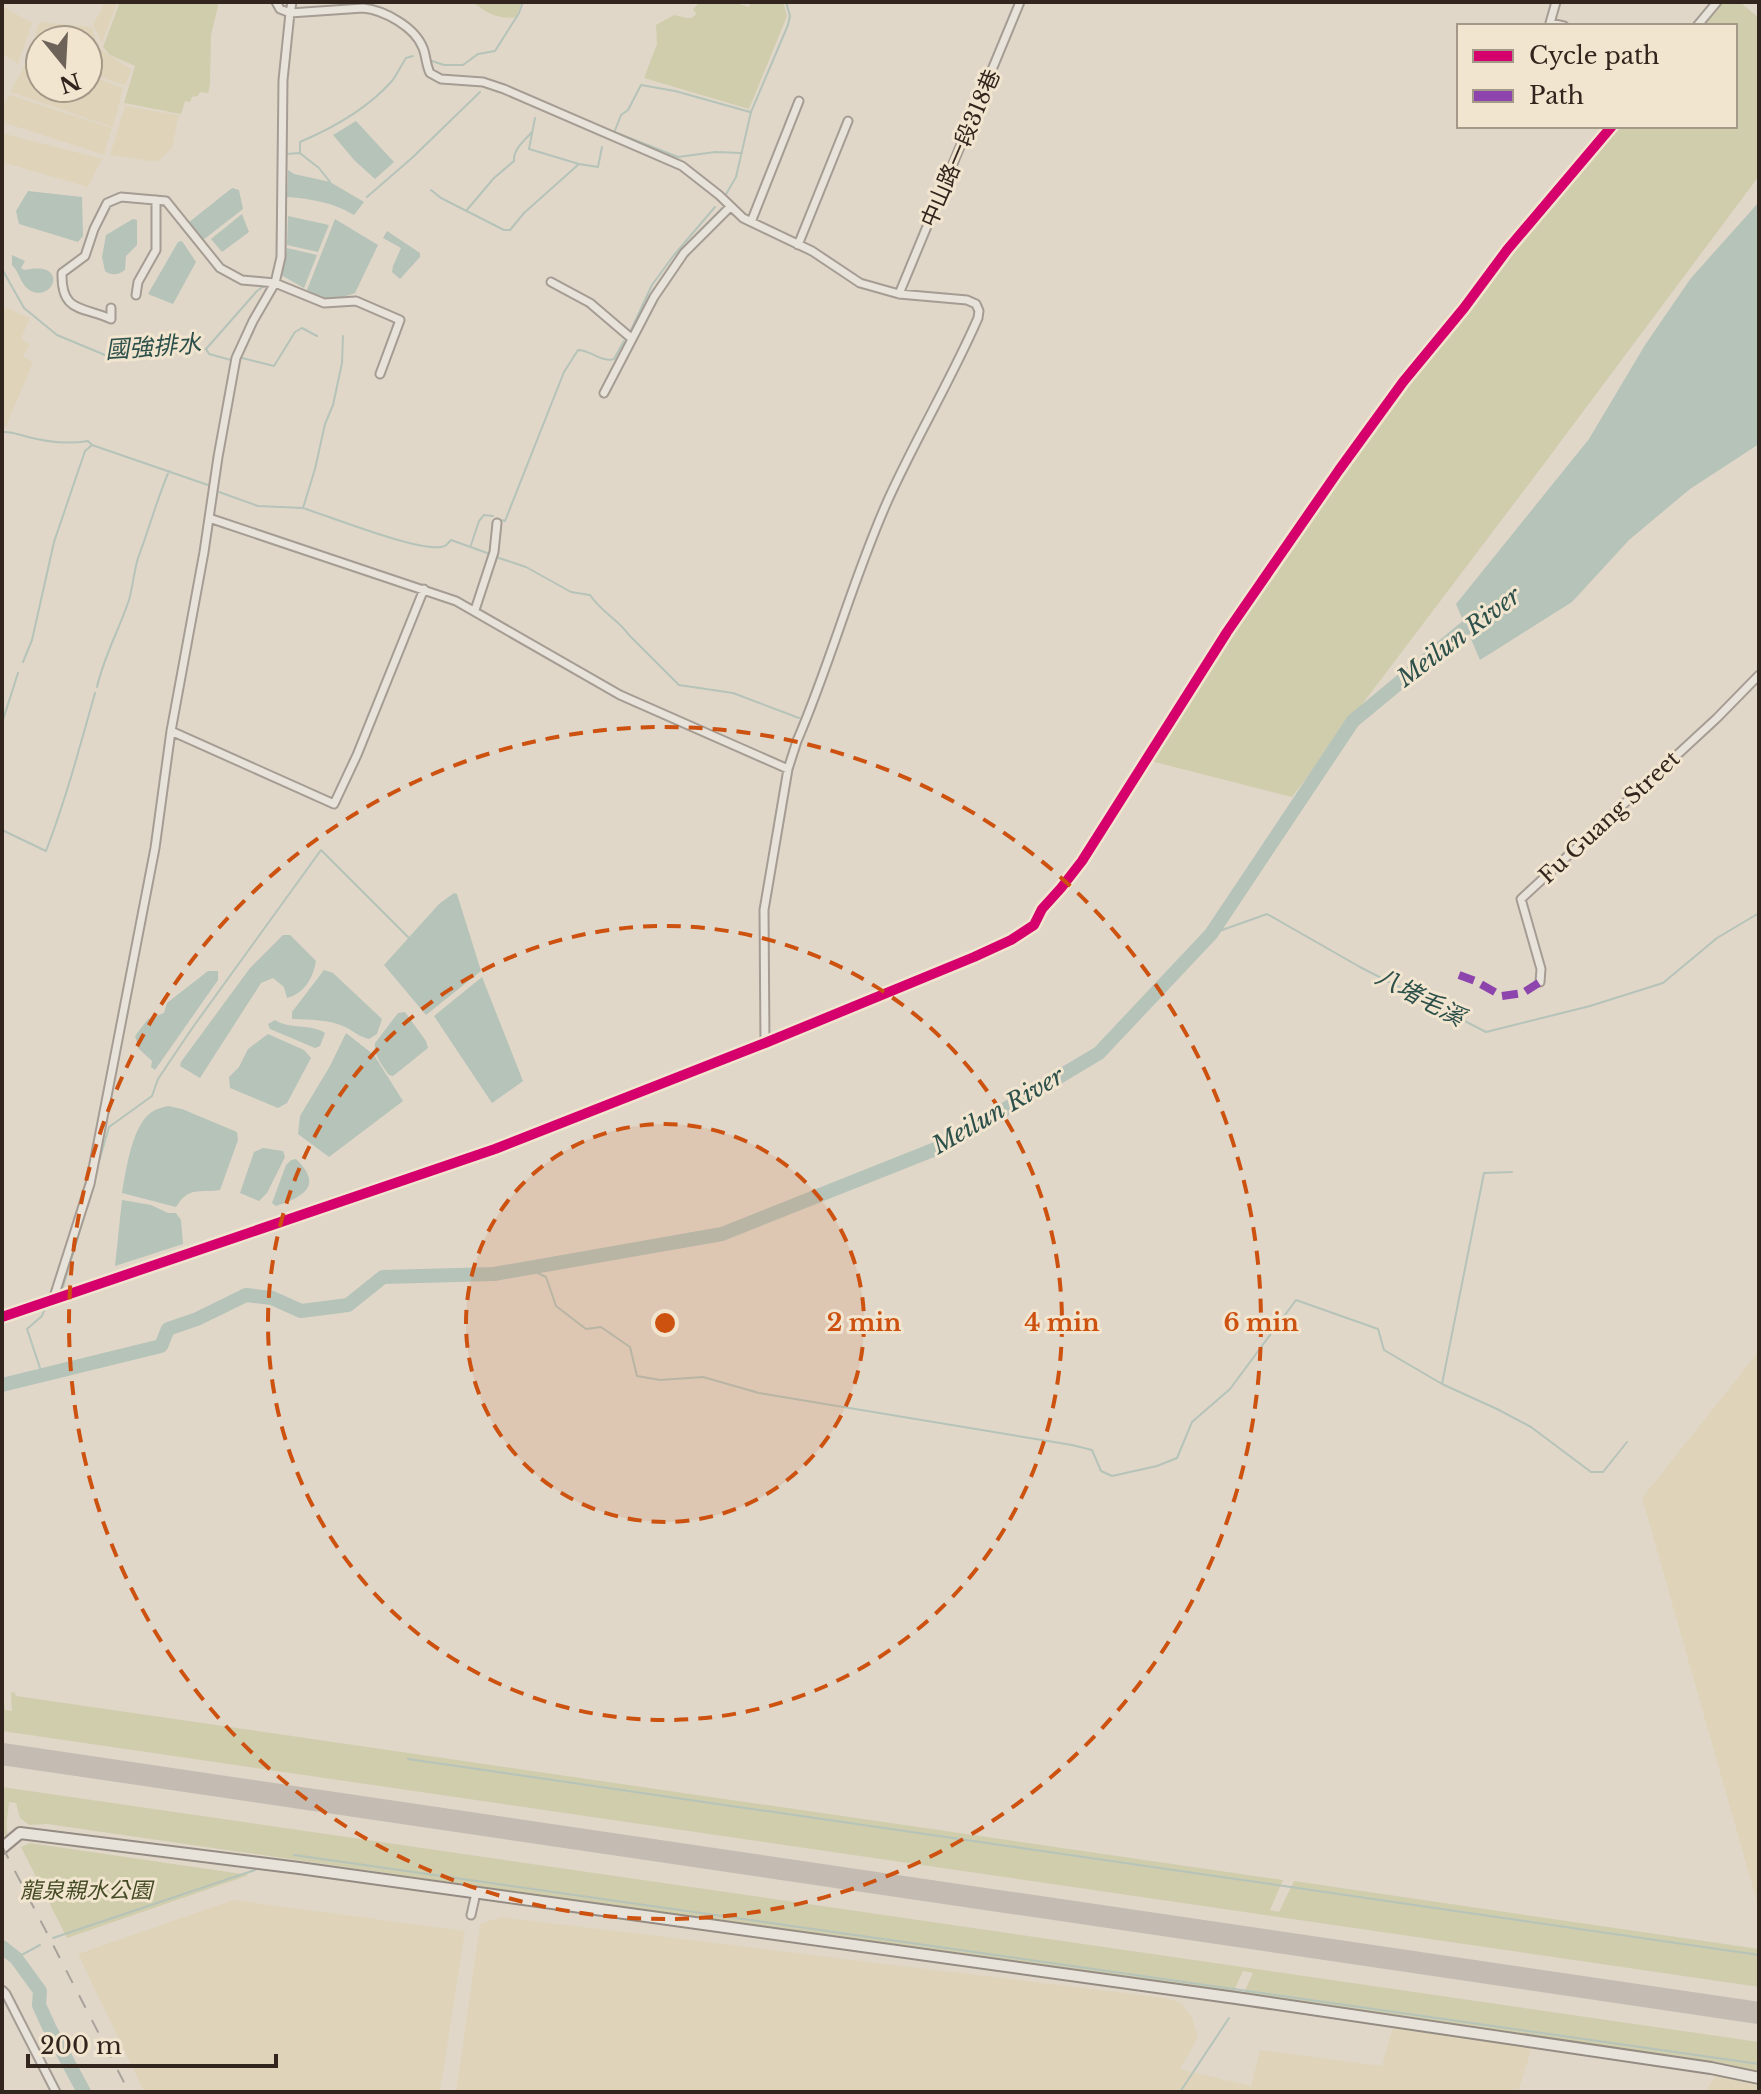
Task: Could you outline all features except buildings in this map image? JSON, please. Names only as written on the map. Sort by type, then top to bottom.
[{"type":"street","points":[[276,2],[280,9],[290,13],[373,9],[402,23],[410,31],[424,49],[424,59],[430,73],[441,79],[483,82],[682,166],[751,222],[812,251],[860,283],[899,294],[967,300],[976,304],[978,318],[960,360],[888,501],[788,769],[763,919],[765,1043]]},
{"type":"street","points":[[53,1300],[90,1184],[155,848],[171,731],[236,358],[275,283],[281,257],[283,80],[292,2]]},
{"type":"street","name":"中山路一段318巷","points":[[899,294],[1020,2]]},
{"type":"street","points":[[1555,24],[1550,23],[1556,2]]},
{"type":"street","points":[[1699,24],[1717,2]]},
{"type":"street","points":[[751,222],[799,101]]},
{"type":"street","points":[[798,245],[848,121]]},
{"type":"street","points":[[2,1317],[495,1149],[974,957],[1011,940],[1034,925],[1042,909],[1082,861],[1227,632],[1339,470],[1403,382],[1507,250],[1610,128]]},
{"type":"street","points":[[111,308],[111,319],[70,305],[61,291],[62,273],[85,256],[107,203],[121,197],[166,201],[220,268],[242,280],[275,283],[324,303],[356,301],[400,320],[380,374]]},
{"type":"street","points":[[136,295],[138,282],[156,250],[156,200]]},
{"type":"street","points":[[604,393],[654,297],[684,253],[730,207]]},
{"type":"street","points":[[551,282],[590,303],[631,338]]},
{"type":"street","points":[[209,518],[456,601],[620,695],[788,769]]},
{"type":"street","points":[[475,610],[494,552],[497,523]]},
{"type":"street","points":[[171,731],[334,804],[424,589]]},
{"type":"street","name":"Fu Guang Street","points":[[1540,982],[1541,969],[1521,899],[1717,718],[1759,675]]},
{"type":"street","points":[[2,1848],[20,1833],[299,1868],[1236,1998],[1711,2068],[1759,2078]]},
{"type":"street","points":[[471,1915],[476,1893]]},
{"type":"street","points":[[2,1990],[56,2092]]},
{"type":"shaded area","points":[[105,2],[117,4],[104,38],[104,24],[94,24]]},
{"type":"shaded area","points":[[2,6],[32,23],[24,24],[24,46],[18,64],[2,54]]},
{"type":"shaded area","points":[[104,51],[132,70],[125,85],[104,78]]},
{"type":"shaded area","points":[[24,67],[24,97],[10,92]]},
{"type":"shaded area","points":[[104,81],[123,88],[113,127],[45,104],[104,104]]},
{"type":"shaded area","points":[[10,95],[24,100],[24,104],[38,104],[112,128],[104,155],[2,122],[2,105]]},
{"type":"shaded area","points":[[125,106],[179,115],[172,148],[157,162],[110,155]]},
{"type":"shaded area","points":[[356,121],[394,162],[375,179],[333,135]]},
{"type":"shaded area","points":[[2,133],[102,159],[88,187],[2,162]]},
{"type":"shaded area","points":[[288,170],[330,182],[364,202],[354,215],[322,202],[287,197]]},
{"type":"shaded area","points":[[232,188],[239,190],[243,209],[203,240],[188,223]]},
{"type":"shaded area","points":[[28,191],[82,197],[83,236],[78,242],[19,224],[16,211]]},
{"type":"shaded area","points":[[1759,202],[1759,444],[1690,489],[1629,540],[1572,602],[1480,660],[1456,604],[1589,439],[1645,345],[1691,278]]},
{"type":"shaded area","points":[[242,214],[249,232],[222,252],[211,239]]},
{"type":"shaded area","points":[[288,216],[329,225],[318,252],[287,245]]},
{"type":"shaded area","points":[[133,219],[137,220],[137,245],[126,256],[125,270],[108,273],[102,257],[106,235]]},
{"type":"shaded area","points":[[335,219],[378,245],[355,293],[327,302],[307,290]]},
{"type":"shaded area","points":[[387,231],[420,253],[420,257],[400,279],[392,272],[401,248],[383,238]]},
{"type":"shaded area","points":[[182,241],[196,262],[173,304],[148,294],[178,242]]},
{"type":"shaded area","points":[[287,248],[317,255],[304,288],[281,275]]},
{"type":"shaded area","points":[[12,255],[25,261],[21,268],[24,270],[49,271],[53,280],[49,289],[38,293],[27,288],[12,265]]},
{"type":"shaded area","points":[[2,306],[30,318],[21,339],[30,344],[23,356],[33,362],[6,427],[2,426]]},
{"type":"shaded area","points":[[457,894],[481,971],[426,1015],[384,965],[439,904]]},
{"type":"shaded area","points":[[283,935],[290,935],[316,961],[307,984],[287,998],[284,987],[273,978],[261,983],[200,1078],[180,1066],[250,968]]},
{"type":"shaded area","points":[[324,970],[333,973],[382,1019],[377,1034],[369,1039],[332,1023],[292,1019],[292,1012]]},
{"type":"shaded area","points":[[208,971],[218,971],[218,980],[155,1070],[151,1067],[152,1061],[139,1049],[135,1036],[148,1019],[164,1013],[167,1003]]},
{"type":"shaded area","points":[[482,977],[523,1081],[492,1103],[434,1016]]},
{"type":"shaded area","points":[[405,1012],[428,1048],[393,1076],[379,1060],[375,1043],[398,1013]]},
{"type":"shaded area","points":[[275,1020],[325,1033],[320,1046],[315,1048],[270,1029],[268,1024]]},
{"type":"shaded area","points":[[346,1033],[374,1055],[403,1101],[329,1157],[298,1134],[300,1116]]},
{"type":"shaded area","points":[[268,1034],[304,1050],[311,1058],[287,1103],[278,1108],[230,1088],[229,1077],[239,1067],[248,1049]]},
{"type":"shaded area","points":[[168,1106],[237,1132],[238,1140],[220,1190],[190,1193],[176,1207],[122,1193],[131,1147],[141,1125],[155,1110]]},
{"type":"shaded area","points":[[263,1148],[283,1151],[285,1157],[267,1193],[259,1201],[240,1193],[254,1152]]},
{"type":"shaded area","points":[[296,1159],[308,1176],[307,1189],[294,1199],[276,1206],[272,1203],[286,1165]]},
{"type":"shaded area","points":[[122,1200],[176,1213],[181,1220],[183,1244],[115,1266]]},
{"type":"shaded area","points":[[1759,1351],[1759,1909],[1642,1498]]},
{"type":"shaded area","points":[[233,1900],[465,1931],[440,2092],[144,2092],[78,1954]]},
{"type":"shaded area","points":[[502,1917],[1166,1998],[1181,2003],[1192,2017],[1198,2038],[1180,2069],[1251,2086],[1260,2050],[1382,2066],[1393,2027],[1532,2047],[1518,2092],[456,2092],[480,1924]]},
{"type":"shaded area","points":[[1716,2075],[1759,2080],[1759,2092],[1704,2092]]},
{"type":"green space","points":[[120,2],[219,2],[211,35],[208,93],[200,92],[190,102],[185,101],[181,114],[124,103],[135,66],[110,55],[104,44]]},
{"type":"green space","points":[[473,2],[522,2],[516,17],[510,18],[493,15]]},
{"type":"green space","points":[[700,2],[733,2],[749,7],[751,2],[783,2],[787,16],[749,109],[644,78],[657,44],[656,25],[674,15],[694,16],[693,9]]},
{"type":"green space","points":[[1717,2],[1740,2],[1759,18],[1759,176],[1541,468],[1292,797],[1147,760],[1403,382],[1613,128],[1737,128],[1737,24],[1699,24]]},
{"type":"green space","points":[[2,1689],[5,1710],[12,1711],[11,1692],[16,1696],[1283,1880],[1270,1910],[1279,1912],[1294,1881],[1759,1949],[1759,1987],[2,1731]]},
{"type":"green space","points":[[2,1787],[1759,2042],[1759,2072],[1242,1997],[1253,1973],[1243,1971],[1232,1995],[47,1824],[29,1825],[20,1818],[16,1803],[9,1802],[7,1839],[2,1830]]},
{"type":"green space","name":"龍泉親水公園","points":[[30,1843],[249,1875],[67,1938],[21,1847]]},
{"type":"waterway","name":"國強排水","points":[[429,60],[444,65],[463,65],[478,54],[495,51],[523,2]]},
{"type":"waterway","points":[[725,196],[736,177],[751,112],[788,25],[790,16],[786,2]]},
{"type":"waterway","name":"國強排水","points":[[285,171],[286,154],[300,153],[300,142],[337,124],[372,100],[392,81],[406,58],[413,56]]},
{"type":"waterway","points":[[614,133],[621,115],[628,110],[641,85],[750,112]]},
{"type":"waterway","points":[[367,197],[480,92]]},
{"type":"waterway","points":[[535,118],[529,149],[598,167],[602,147]]},
{"type":"waterway","points":[[466,211],[494,178],[514,161],[517,149],[532,132]]},
{"type":"waterway","points":[[617,133],[678,157],[715,152],[742,153]]},
{"type":"waterway","points":[[301,154],[319,168],[330,182]]},
{"type":"waterway","points":[[431,190],[504,230],[510,230],[524,213],[579,164]]},
{"type":"waterway","points":[[631,330],[652,285],[715,207]]},
{"type":"waterway","name":"國強排水","points":[[2,269],[24,308],[57,335],[105,355],[206,349],[264,286]]},
{"type":"waterway","points":[[242,358],[274,366],[295,332],[302,328],[317,336]]},
{"type":"waterway","points":[[219,492],[258,506],[303,508],[333,405],[342,363],[343,336]]},
{"type":"waterway","points":[[502,520],[505,521],[564,372],[578,350],[610,360],[614,359],[624,341]]},
{"type":"waterway","points":[[206,349],[209,354],[231,360]]},
{"type":"waterway","points":[[2,432],[50,441],[88,441],[208,485]]},
{"type":"waterway","points":[[23,662],[32,640],[54,542],[85,451],[92,445]]},
{"type":"waterway","points":[[97,687],[129,600],[138,558],[169,471]]},
{"type":"waterway","points":[[303,508],[413,544],[441,547],[451,540],[490,554]]},
{"type":"waterway","points":[[471,545],[479,521],[484,515],[493,516]]},
{"type":"waterway","points":[[496,557],[526,567],[571,592],[590,595],[679,685],[733,693],[799,718]]},
{"type":"waterway","name":"Meilun River","points":[[2,1385],[161,1346],[168,1329],[197,1319],[246,1295],[272,1298],[301,1311],[348,1305],[383,1277],[494,1274],[722,1234],[943,1146],[1099,1053],[1211,934],[1353,721],[1481,615]]},
{"type":"waterway","points":[[2,723],[18,673]]},
{"type":"waterway","points":[[2,830],[46,851],[95,693]]},
{"type":"waterway","points":[[94,1179],[109,1127],[152,1096],[158,1079],[193,1027],[321,850],[409,938]]},
{"type":"waterway","name":"八堵毛溪","points":[[1211,934],[1267,914],[1360,967],[1486,1032],[1590,1006],[1663,983],[1717,938],[1759,913]]},
{"type":"waterway","points":[[1442,1384],[1484,1173],[1512,1172]]},
{"type":"waterway","points":[[60,1290],[91,1193]]},
{"type":"waterway","points":[[527,1268],[546,1277],[556,1306],[586,1329],[601,1327],[630,1347],[637,1376],[660,1380],[703,1377],[759,1393],[1072,1445],[1092,1450],[1101,1471],[1112,1476],[1177,1458],[1192,1422],[1230,1389],[1296,1300],[1378,1329],[1384,1350],[1442,1384],[1531,1427],[1591,1472],[1603,1472],[1627,1442]]},
{"type":"waterway","points":[[42,1374],[27,1329],[42,1316],[45,1308]]},
{"type":"waterway","points":[[408,1759],[1759,1955]]},
{"type":"waterway","points":[[294,1855],[1759,2064]]},
{"type":"waterway","points":[[53,1938],[255,1870]]},
{"type":"waterway","points":[[16,1958],[40,1945]]},
{"type":"waterway","points":[[2,1947],[16,1958],[40,1991],[39,2005],[84,2092]]},
{"type":"waterway","points":[[1180,2092],[1229,2018]]},
{"type":"taxiway","points":[[2,1754],[1759,2013]]},
{"type":"railway","points":[[2,1846],[129,2092]]},
{"type":"marked path","points":[[1459,975],[1502,996],[1523,993],[1540,982]]},
{"type":"cycle path","points":[[2,1317],[495,1149],[974,957],[1011,940],[1034,925],[1042,909],[1082,861],[1227,632],[1339,470],[1403,382],[1507,250],[1610,128]]}]
